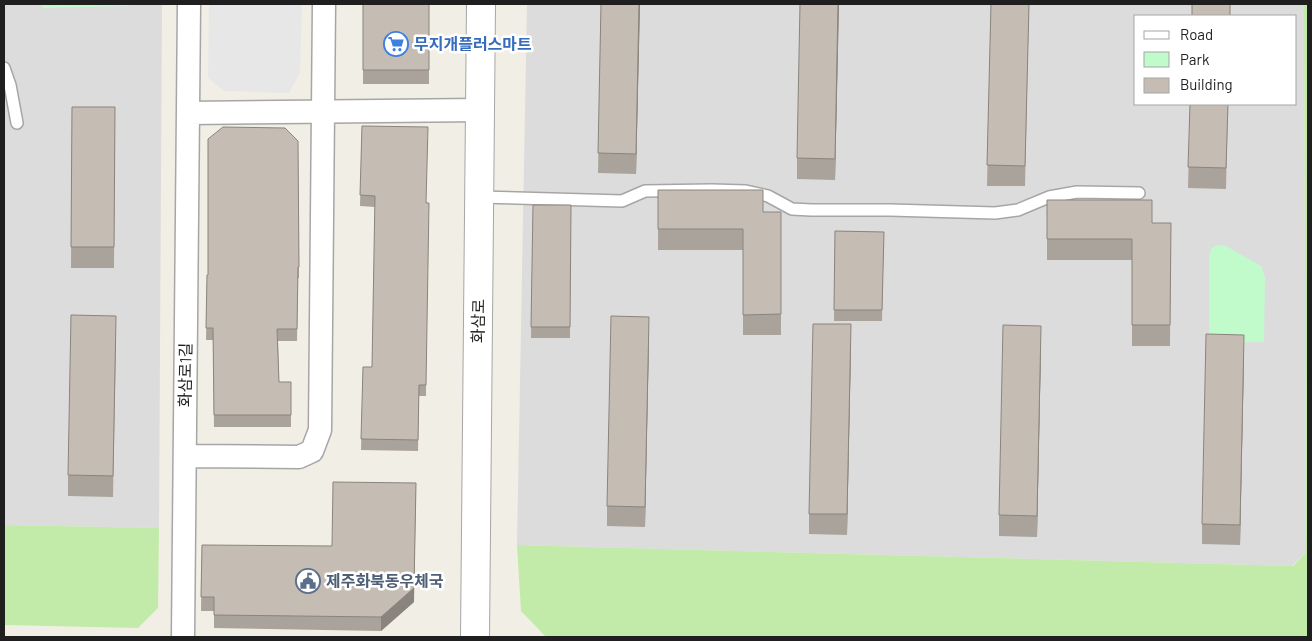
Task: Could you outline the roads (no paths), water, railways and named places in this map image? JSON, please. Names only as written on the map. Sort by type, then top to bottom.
[{"type":"street","name":"화삼로1길","points":[[183,637],[188,4]]},
{"type":"street","points":[[185,456],[299,457],[312,451],[318,437],[320,430],[324,4]]},
{"type":"street","name":"화삼로","points":[[475,637],[480,4]]},
{"type":"street","points":[[188,113],[480,110]]},
{"type":"lane","points":[[4,68],[10,85],[17,123]]},
{"type":"lane","points":[[479,197],[622,201],[645,191],[746,191],[768,196],[792,208],[811,210],[995,213],[1018,210],[1049,197],[1077,192],[1139,193]]},
{"type":"place","name":"무지개플러스마트","points":[[396,44]]},
{"type":"place","name":"제주화북동우체국","points":[[308,581]]}]
